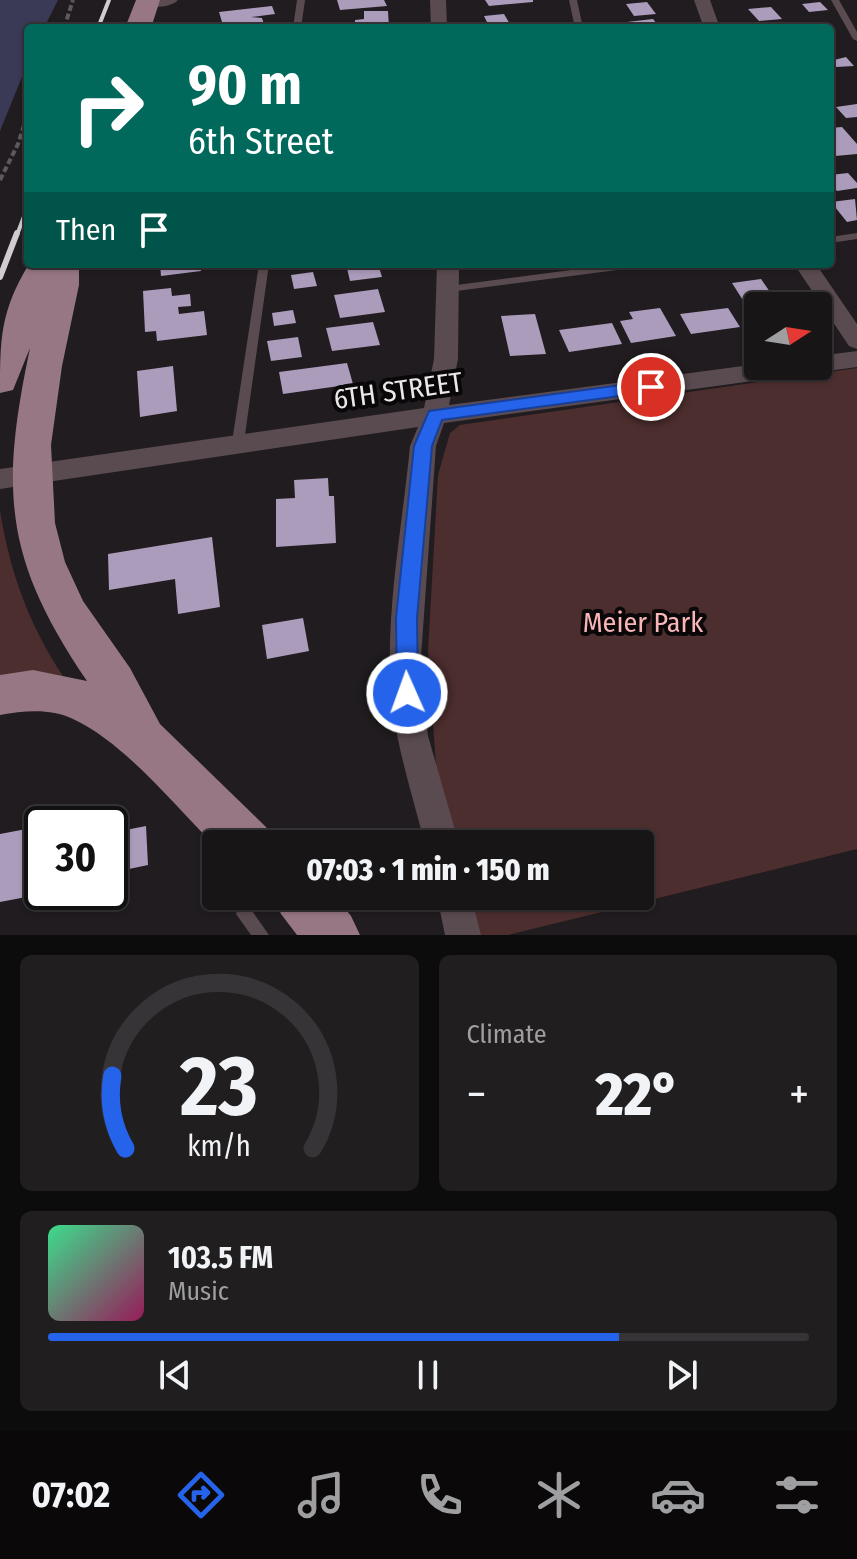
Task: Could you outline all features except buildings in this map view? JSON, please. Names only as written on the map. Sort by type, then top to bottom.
[{"type":"main road","points":[[141,24],[155,1]]},
{"type":"main road","points":[[0,381],[35,282],[44,268]]},
{"type":"main road","points":[[62,268],[62,285],[30,436],[14,477],[60,601],[92,655],[121,694],[142,739]]},
{"type":"main road","points":[[0,695],[33,690],[84,700],[142,739],[234,830]]},
{"type":"main road","points":[[311,910],[332,935]]},
{"type":"street","points":[[438,0],[439,24]]},
{"type":"street","points":[[702,0],[711,24]]},
{"type":"street","points":[[808,268],[857,341]]},
{"type":"street","points":[[438,830],[412,736],[405,671],[423,446],[435,415],[446,359],[448,276]]},
{"type":"street","points":[[832,362],[857,359]]},
{"type":"street","name":"6TH STREET","points":[[14,477],[238,442],[744,374]]},
{"type":"street","points":[[457,910],[463,935]]},
{"type":"lane","points":[[298,24],[301,0]]},
{"type":"lane","points":[[573,0],[578,24]]},
{"type":"lane","points":[[835,0],[857,39]]},
{"type":"lane","points":[[834,239],[857,236]]},
{"type":"lane","points":[[238,442],[263,268]]},
{"type":"lane","points":[[448,276],[572,268]]},
{"type":"lane","points":[[244,914],[261,935]]},
{"type":"path","points":[[65,24],[73,0]]},
{"type":"path","points":[[0,180],[24,125]]},
{"type":"green space","name":"Meier Park","points":[[857,368],[857,849],[654,899],[654,830],[447,830],[437,779],[428,651],[438,475],[450,433],[460,425],[773,380],[832,380],[832,372]]},
{"type":"green space","points":[[0,511],[22,597],[40,637],[63,676],[59,680],[0,682]]},
{"type":"green space","name":"Meier Park","points":[[466,910],[609,910],[508,935],[473,935]]},
{"type":"shaded area","points":[[0,0],[58,0],[46,24],[24,24],[24,72],[0,131]]},
{"type":"railway","points":[[100,24],[109,0]]},
{"type":"railway","points":[[17,235],[24,217]]},
{"type":"railway","points":[[0,277],[17,233]]},
{"type":"route","points":[[407,693],[407,618],[423,446],[435,415],[651,387]]}]
